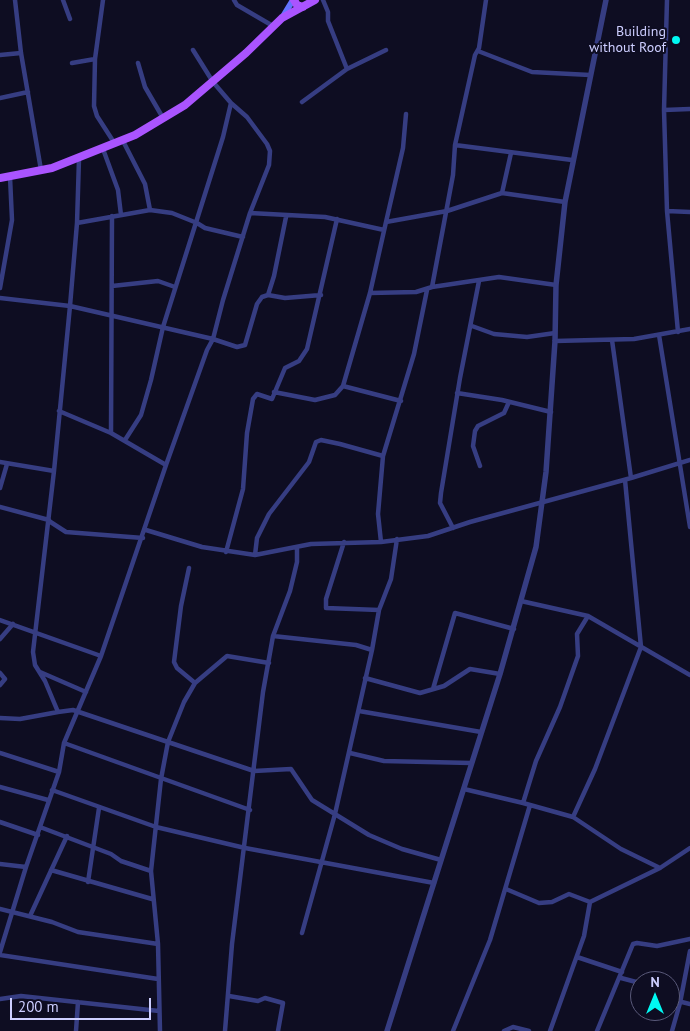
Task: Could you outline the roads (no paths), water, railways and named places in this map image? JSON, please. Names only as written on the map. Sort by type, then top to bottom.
[{"type":"main road","points":[[282,18],[293,0],[297,5],[303,7]]},
{"type":"main road","points":[[0,178],[41,170],[104,150],[163,118],[185,105],[213,82],[282,18],[316,0]]},
{"type":"street","points":[[15,0],[21,53],[41,170]]},
{"type":"street","points":[[63,0],[70,19]]},
{"type":"street","points":[[103,0],[95,59],[95,111],[119,142],[145,184],[150,210]]},
{"type":"street","points":[[234,0],[236,4],[273,26]]},
{"type":"street","points":[[323,0],[328,12],[328,21],[347,69]]},
{"type":"street","points":[[381,542],[378,514],[383,456],[414,354],[447,211],[455,146],[478,52],[486,0]]},
{"type":"street","points":[[387,1031],[514,629],[536,547],[543,503],[551,412],[556,285],[565,202],[606,0]]},
{"type":"street","points":[[667,0],[664,110],[667,211],[678,332]]},
{"type":"street","points":[[158,979],[0,954],[26,867],[59,772],[64,743],[101,656],[146,530],[166,465],[207,350],[213,339],[250,213],[269,165],[270,151],[268,144],[247,117],[231,103],[213,82],[192,50]]},
{"type":"street","points":[[302,102],[347,69],[386,50]]},
{"type":"street","points":[[478,52],[532,72],[590,75]]},
{"type":"street","points":[[0,55],[21,53]]},
{"type":"street","points":[[72,63],[95,59]]},
{"type":"street","points":[[138,63],[145,87],[163,118]]},
{"type":"street","points":[[0,98],[28,92]]},
{"type":"street","points":[[125,440],[141,415],[163,328],[223,137],[231,103]]},
{"type":"street","points":[[664,110],[690,109]]},
{"type":"street","points":[[274,392],[315,400],[335,395],[343,386],[370,293],[403,148],[406,114]]},
{"type":"street","points":[[455,146],[572,160]]},
{"type":"street","points":[[104,150],[118,190],[120,215]]},
{"type":"street","points":[[502,193],[511,153]]},
{"type":"street","points":[[58,712],[34,662],[35,632],[49,521],[70,306],[77,223],[79,159]]},
{"type":"street","points":[[0,288],[12,220],[10,177]]},
{"type":"street","points":[[386,222],[447,211],[502,193],[565,202]]},
{"type":"street","points":[[77,223],[150,210],[172,213],[205,228],[243,237]]},
{"type":"street","points":[[667,211],[690,212]]},
{"type":"street","points":[[250,213],[286,217],[337,219],[384,230]]},
{"type":"street","points":[[111,434],[112,216]]},
{"type":"street","points":[[268,295],[274,276],[286,217]]},
{"type":"street","points":[[226,552],[243,489],[247,433],[253,399],[257,394],[270,399],[285,368],[299,361],[307,349],[337,219]]},
{"type":"street","points":[[370,293],[416,292],[499,277],[556,285]]},
{"type":"street","points":[[112,286],[158,281],[175,288]]},
{"type":"street","points":[[453,528],[440,503],[457,393],[472,326],[479,281]]},
{"type":"street","points":[[0,298],[70,306],[213,339],[230,346],[245,345],[257,304],[262,297],[268,295],[285,298],[321,295]]},
{"type":"street","points":[[472,326],[494,334],[527,337],[555,334]]},
{"type":"street","points":[[555,341],[612,340],[690,330]]},
{"type":"street","points":[[659,335],[690,527]]},
{"type":"street","points":[[573,817],[596,769],[641,647],[628,479],[612,340]]},
{"type":"street","points":[[343,386],[401,401]]},
{"type":"street","points":[[457,393],[551,412]]},
{"type":"street","points":[[480,466],[473,446],[478,426],[504,413],[509,402]]},
{"type":"street","points":[[59,411],[125,440],[166,465]]},
{"type":"street","points":[[255,555],[257,538],[269,514],[310,462],[316,442],[321,440],[383,456]]},
{"type":"street","points":[[146,530],[226,552],[255,555],[344,542],[381,542],[428,536],[690,460]]},
{"type":"street","points":[[0,462],[54,471]]},
{"type":"street","points":[[0,488],[7,464]]},
{"type":"street","points":[[0,507],[49,521],[66,532],[142,538]]},
{"type":"street","points":[[302,933],[323,863],[350,752],[379,610],[391,579],[397,539]]},
{"type":"street","points":[[344,542],[326,599],[326,608],[379,610]]},
{"type":"street","points":[[225,1031],[232,944],[273,636],[290,591],[297,562],[297,548]]},
{"type":"street","points":[[189,568],[180,606],[174,662],[177,668],[195,683]]},
{"type":"street","points":[[522,601],[588,616],[690,674]]},
{"type":"street","points":[[433,689],[455,613],[514,629]]},
{"type":"street","points":[[523,803],[536,761],[560,707],[578,656],[577,634],[588,616]]},
{"type":"street","points":[[0,620],[101,656]]},
{"type":"street","points":[[0,639],[13,624]]},
{"type":"street","points":[[273,636],[356,645],[372,650]]},
{"type":"street","points":[[160,1031],[158,944],[152,899],[151,871],[161,779],[168,742],[184,702],[195,683],[227,656],[269,663]]},
{"type":"street","points":[[365,678],[420,693],[444,686],[470,669],[500,674]]},
{"type":"street","points":[[40,672],[86,692]]},
{"type":"street","points":[[0,673],[5,679],[0,685]]},
{"type":"street","points":[[0,718],[20,719],[58,712],[77,711],[254,771],[291,769],[308,796],[369,835],[402,849],[442,860]]},
{"type":"street","points":[[358,711],[481,732]]},
{"type":"street","points":[[64,743],[250,810]]},
{"type":"street","points":[[350,752],[384,760],[471,763]]},
{"type":"street","points":[[0,753],[59,772]]},
{"type":"street","points":[[0,787],[48,800]]},
{"type":"street","points":[[464,789],[530,804],[573,817],[621,849],[660,868]]},
{"type":"street","points":[[52,790],[156,827],[245,848],[434,882]]},
{"type":"street","points":[[453,1031],[490,940],[530,804]]},
{"type":"street","points":[[88,882],[99,808]]},
{"type":"street","points":[[0,822],[38,835]]},
{"type":"street","points":[[40,827],[111,854],[121,861],[151,871]]},
{"type":"street","points":[[30,916],[67,836]]},
{"type":"street","points":[[506,889],[539,903],[552,902],[569,894],[590,902],[660,868],[690,848]]},
{"type":"street","points":[[0,864],[26,867]]},
{"type":"street","points":[[51,870],[152,899]]},
{"type":"street","points":[[550,1031],[577,957],[590,902]]},
{"type":"street","points":[[0,909],[30,916],[78,932],[158,944]]},
{"type":"street","points":[[597,1031],[635,943],[657,946],[690,939]]},
{"type":"street","points":[[690,951],[680,1003],[690,1004]]},
{"type":"street","points":[[577,957],[630,979]]},
{"type":"street","points":[[0,999],[21,996],[159,1011]]},
{"type":"street","points":[[229,996],[258,1001],[265,998],[284,1003],[278,1031]]},
{"type":"street","points":[[76,1031],[78,1002]]},
{"type":"street","points":[[504,1031],[513,1027],[528,1031]]},
{"type":"place","name":"Building without Roof","points":[[676,40]]}]
